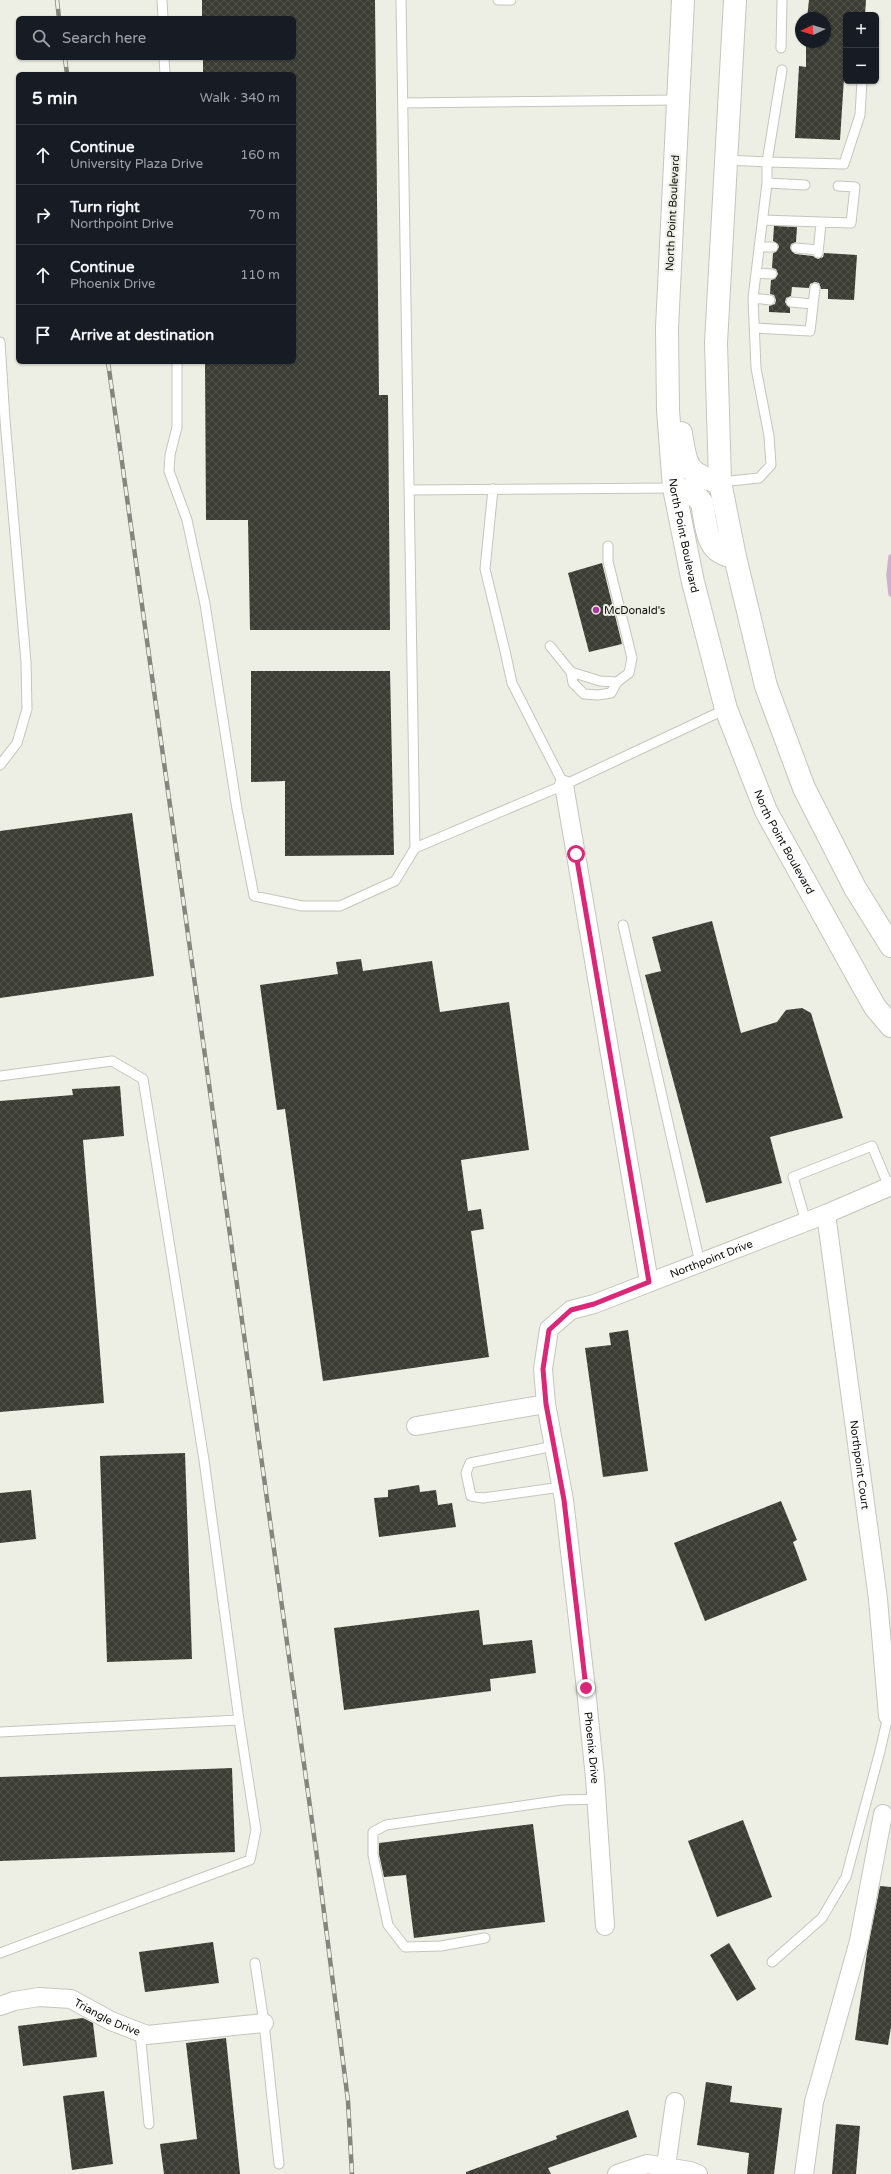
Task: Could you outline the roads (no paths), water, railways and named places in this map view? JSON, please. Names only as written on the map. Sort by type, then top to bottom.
[{"type":"main road","name":"North Point Boulevard","points":[[683,0],[666,328],[668,410],[674,488],[693,582],[726,709],[766,811],[875,1007],[891,1026]]},
{"type":"main road","points":[[735,0],[716,343],[720,482],[735,557],[766,686],[804,788],[855,888],[891,946]]},
{"type":"main road","points":[[668,410],[675,414],[680,421],[685,457],[691,470],[702,478],[720,482]]},
{"type":"main road","points":[[674,488],[688,492],[698,498],[702,503],[711,543],[715,550],[724,556],[735,557]]},
{"type":"main road","points":[[863,986],[882,994],[891,1005]]},
{"type":"street","points":[[564,786],[649,1282]]},
{"type":"street","name":"Northpoint Drive","points":[[546,1404],[543,1369],[549,1330],[571,1310],[594,1304],[806,1222],[890,1186]]},
{"type":"street","name":"Northpoint Court","points":[[826,1214],[878,1599],[888,1716]]},
{"type":"street","points":[[416,1426],[546,1404]]},
{"type":"street","name":"Phoenix Drive","points":[[546,1404],[561,1487],[597,1799],[605,1926]]},
{"type":"street","points":[[804,2174],[814,2102],[859,1941],[882,1814]]},
{"type":"street","name":"Triangle Drive","points":[[0,2006],[14,2001],[39,1997],[71,1999],[111,2021],[147,2035],[264,2023]]},
{"type":"street","points":[[666,2166],[675,2102]]},
{"type":"street","points":[[617,2174],[647,2164],[666,2166],[698,2174]]},
{"type":"lane","points":[[162,0],[163,16]]},
{"type":"lane","points":[[177,364],[177,427],[170,455],[169,471],[187,520],[205,604],[236,809],[254,896],[302,906],[340,906],[395,881],[415,848],[401,0]]},
{"type":"lane","points":[[498,0],[512,0]]},
{"type":"lane","points":[[781,48],[782,0]]},
{"type":"lane","points":[[164,60],[165,72]]},
{"type":"lane","points":[[720,482],[759,478],[771,466],[769,436],[756,368],[753,298],[767,183],[767,162],[782,70]]},
{"type":"lane","points":[[726,160],[844,164],[860,115],[862,84]]},
{"type":"lane","points":[[403,103],[677,100]]},
{"type":"lane","points":[[767,183],[805,185]]},
{"type":"lane","points":[[763,220],[851,224],[855,187],[838,186]]},
{"type":"lane","points":[[796,248],[818,252],[821,223]]},
{"type":"lane","points":[[759,247],[773,247]]},
{"type":"lane","points":[[756,273],[772,274]]},
{"type":"lane","points":[[755,328],[810,331],[815,288]]},
{"type":"lane","points":[[753,298],[770,300]]},
{"type":"lane","points":[[791,302],[813,304]]},
{"type":"lane","points":[[0,342],[5,420],[26,662],[27,709],[17,743],[0,765]]},
{"type":"lane","points":[[409,490],[674,488]]},
{"type":"lane","points":[[493,489],[485,569],[506,658],[512,683],[564,786]]},
{"type":"lane","points":[[550,646],[571,672],[573,682],[584,694],[598,695],[611,693],[617,682],[629,673],[632,658],[608,560],[608,546]]},
{"type":"lane","points":[[571,672],[600,681],[617,682]]},
{"type":"lane","points":[[415,848],[564,786],[726,709]]},
{"type":"lane","points":[[623,925],[700,1262]]},
{"type":"lane","points":[[0,1076],[112,1061],[143,1079],[204,1460],[238,1720],[256,1830],[250,1860],[0,1953]]},
{"type":"lane","points":[[806,1222],[793,1177],[872,1146],[890,1186]]},
{"type":"lane","points":[[554,1446],[470,1463],[466,1473],[471,1496],[483,1498],[561,1487]]},
{"type":"lane","points":[[772,1962],[822,1918],[846,1877],[855,1850],[888,1716]]},
{"type":"lane","points":[[0,1732],[238,1720]]},
{"type":"lane","points":[[485,1938],[441,1946],[405,1947],[388,1925],[373,1855],[373,1832],[386,1825],[563,1800],[597,1799]]},
{"type":"lane","points":[[255,1964],[264,2023],[279,2164]]},
{"type":"lane","points":[[140,2032],[149,2124]]},
{"type":"waterway","points":[[891,557],[889,575],[891,594]]},
{"type":"railway","points":[[57,0],[59,16]]},
{"type":"railway","points":[[65,60],[67,72]]},
{"type":"railway","points":[[108,364],[317,1857],[348,2101],[352,2174]]},
{"type":"place","name":"McDonald's","points":[[596,610]]}]
